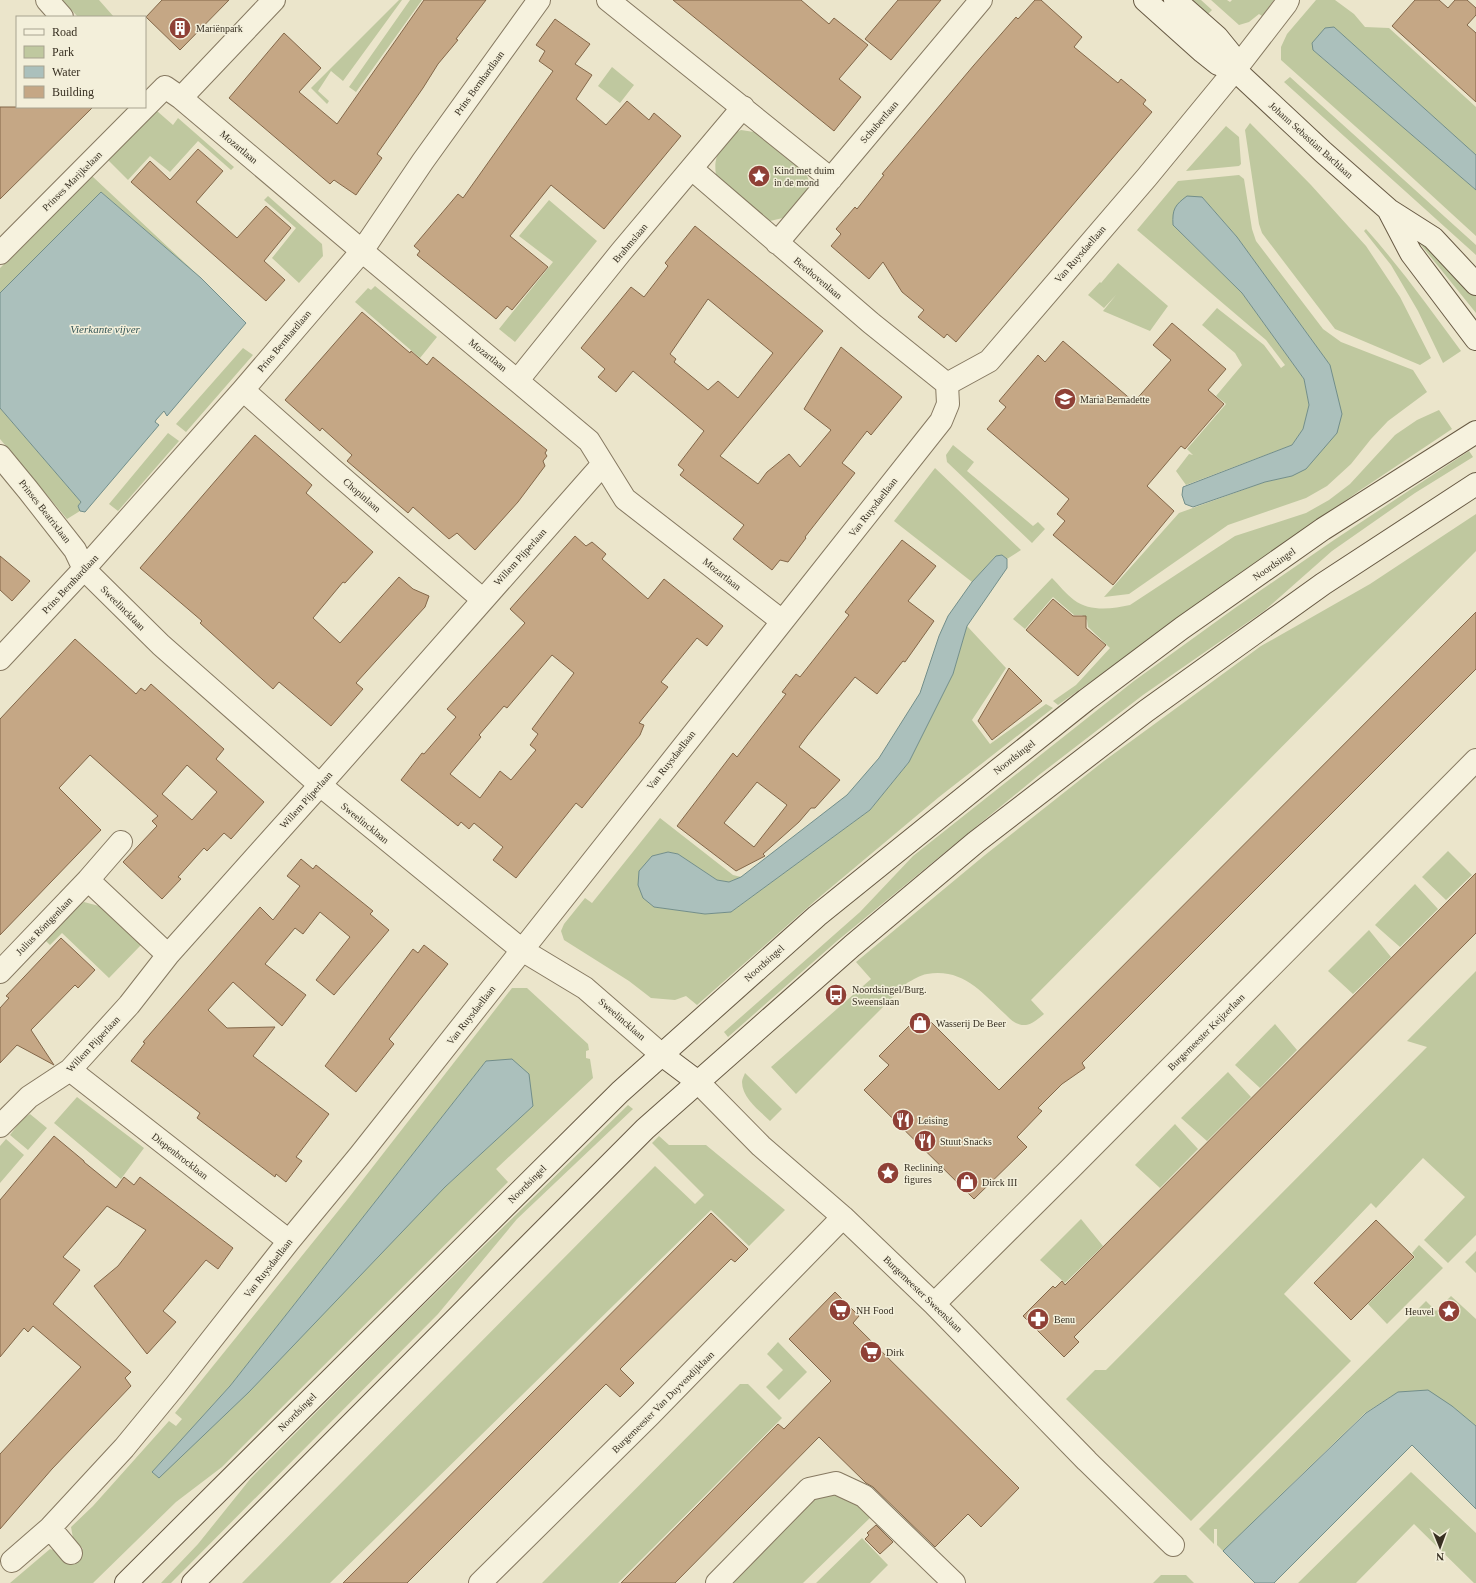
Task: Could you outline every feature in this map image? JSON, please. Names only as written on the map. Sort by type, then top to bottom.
[{"type":"street","points":[[47,0],[61,16]]},
{"type":"street","points":[[181,98],[274,0]]},
{"type":"street","name":"Prins Bernhardlaan","points":[[0,659],[84,569],[243,390],[362,251],[423,161],[539,0]]},
{"type":"street","points":[[608,0],[831,179]]},
{"type":"street","name":"Schubertlaan","points":[[777,243],[981,0]]},
{"type":"street","name":"Johann Sebastian Bachlaan","points":[[1145,0],[1218,64],[1235,70],[1388,210],[1433,238],[1476,284]]},
{"type":"street","name":"Johann Sebastian Bachlaan","points":[[1175,0],[1217,37],[1230,53],[1235,70]]},
{"type":"street","name":"Van Ruysdaellaan","points":[[12,1561],[50,1528],[129,1442],[289,1241],[360,1155],[942,420],[948,404],[947,384],[989,361],[1147,177],[1235,70],[1288,0]]},
{"type":"street","name":"Mozartlaan","points":[[146,105],[165,87],[181,98],[589,441],[625,499],[782,621]]},
{"type":"street","name":"Brahmslaan","points":[[518,380],[621,252],[743,107]]},
{"type":"street","name":"Prinses Marijkelaan","points":[[0,253],[143,108]]},
{"type":"street","name":"Beethovenlaan","points":[[692,169],[871,323],[947,384]]},
{"type":"street","name":"Johann Sebastian Bachlaan","points":[[1388,210],[1411,253],[1476,339]]},
{"type":"street","name":"Chopinlaan","points":[[243,390],[332,470],[482,599]]},
{"type":"street","name":"Noordsingel","points":[[126,1583],[620,1092],[818,916],[904,844],[1086,700],[1182,628],[1323,529],[1476,432]]},
{"type":"street","name":"Prinses Beatrixlaan","points":[[0,456],[75,550],[84,569]]},
{"type":"street","name":"Willem Pijperlaan","points":[[0,1126],[29,1097],[70,1070],[129,1005],[168,955],[320,786],[482,599],[603,464]]},
{"type":"street","points":[[193,1583],[645,1129],[852,946],[970,847],[1127,726],[1322,584],[1476,484]]},
{"type":"street","name":"Sweelincklaan","points":[[84,569],[161,645],[320,786],[522,950],[585,988],[662,1055]]},
{"type":"street","name":"Burgemeester Keijzerlaan","points":[[934,1304],[1064,1176],[1476,760]]},
{"type":"street","name":"Julius Röntgenlaan","points":[[0,972],[88,880],[121,842]]},
{"type":"street","points":[[88,880],[168,955]]},
{"type":"street","name":"Burgemeester Sweenslaan","points":[[662,1055],[698,1082],[761,1146],[843,1217],[934,1304],[1173,1546]]},
{"type":"street","name":"Diepenbrocklaan","points":[[70,1070],[289,1241]]},
{"type":"street","name":"Burgemeester Van Duyvendijklaan","points":[[480,1583],[651,1414],[843,1217]]},
{"type":"street","points":[[717,1583],[809,1489],[836,1483],[864,1496],[954,1583]]},
{"type":"street","points":[[50,1528],[71,1553]]},
{"type":"green space","points":[[62,0],[99,0],[113,16],[77,16]]},
{"type":"green space","points":[[399,0],[402,0],[343,81],[331,71],[318,91],[329,101],[327,104],[311,88]]},
{"type":"green space","points":[[410,0],[422,0],[356,92],[349,87]]},
{"type":"green space","points":[[1192,0],[1201,0],[1212,10],[1208,14]]},
{"type":"green space","points":[[1211,0],[1227,0],[1230,2],[1232,0],[1274,0],[1262,16],[1259,14],[1249,22],[1239,25]]},
{"type":"green space","points":[[1316,0],[1335,0],[1354,14],[1365,27],[1389,28],[1476,107],[1476,155],[1334,27],[1313,50],[1476,190],[1476,236],[1281,60],[1281,47],[1287,34]]},
{"type":"green space","points":[[612,67],[634,85],[620,103],[598,86]]},
{"type":"green space","points":[[1290,77],[1476,245],[1476,255],[1284,82]]},
{"type":"green space","points":[[157,111],[173,125],[178,118],[234,167],[231,170],[198,141],[170,172],[150,156],[128,180],[108,160]]},
{"type":"green space","points":[[1250,123],[1311,185],[1366,246],[1400,297],[1431,358],[1420,365],[1335,329],[1262,233],[1259,224],[1245,130]]},
{"type":"green space","points":[[1226,126],[1239,137],[1241,164],[1239,166],[1186,171]]},
{"type":"green space","points":[[741,130],[754,132],[806,173],[809,181],[807,191],[787,217],[770,221],[765,219],[717,179],[716,164],[720,150],[728,138]]},
{"type":"green space","points":[[1239,175],[1244,179],[1252,229],[1256,241],[1323,329],[1341,342],[1413,370],[1427,392],[1388,421],[1351,464],[1327,486],[1306,498],[1228,525],[1129,594],[1104,597],[1179,513],[1265,482],[1292,476],[1330,365],[1237,237],[1202,197],[1182,234],[1242,293],[1304,379],[1309,405],[1303,429],[1292,445],[1186,485],[1176,471],[1189,454],[1193,455],[1187,449],[1226,404],[1216,396],[1242,365],[1235,353],[1202,325],[1217,308],[1264,345],[1281,368],[1285,365],[1266,340],[1137,230],[1178,181]]},
{"type":"green space","points":[[92,176],[201,278],[101,192],[0,293],[0,268]]},
{"type":"green space","points":[[268,196],[322,244],[323,256],[299,283],[272,258],[296,228],[264,200]]},
{"type":"green space","points":[[549,200],[597,241],[515,342],[499,329],[553,262],[519,236]]},
{"type":"green space","points":[[1411,228],[1476,294],[1476,313],[1417,240]]},
{"type":"green space","points":[[1366,229],[1403,273],[1461,351],[1443,363],[1418,311],[1391,265],[1364,231]]},
{"type":"green space","points":[[1118,263],[1168,306],[1150,331],[1103,311],[1116,295],[1104,308],[1088,295],[1100,282],[1101,283]]},
{"type":"green space","points":[[375,286],[437,337],[420,358],[355,302],[368,288],[371,290]]},
{"type":"green space","points":[[243,348],[253,355],[186,432],[176,424]]},
{"type":"green space","points":[[0,408],[81,502],[78,506],[80,511],[67,519],[0,439]]},
{"type":"green space","points":[[1439,410],[1452,429],[1359,491],[1058,705],[1053,701],[1076,685],[1110,648],[1088,627],[1087,620],[1082,615],[1074,615],[1053,597],[1025,629],[1013,619],[1052,578],[1071,598],[1080,604],[1094,608],[1116,608],[1130,605],[1235,536],[1306,513],[1329,500],[1350,484],[1395,435],[1417,420]]},
{"type":"green space","points":[[168,433],[179,441],[118,511],[109,504]]},
{"type":"green space","points":[[953,445],[974,462],[967,471],[1033,526],[1038,522],[1045,529],[1032,543],[947,462],[946,455]]},
{"type":"green space","points":[[1469,451],[1473,457],[1415,493],[1332,551],[1264,611],[1143,695],[1039,775],[837,941],[728,1037],[724,1032],[860,912],[913,856],[1134,681],[1235,608],[1334,540]]},
{"type":"green space","points":[[935,468],[1021,550],[1007,559],[1002,555],[996,556],[972,582],[894,521]]},
{"type":"green space","points":[[1476,514],[1476,551],[1031,1000],[1044,1014],[1038,1019],[1026,1025],[1017,1024],[979,990],[961,978],[940,973],[927,974],[919,976],[907,983],[796,1094],[771,1067],[871,979],[856,962],[985,855],[1104,761],[1261,646],[1370,584]]},
{"type":"green space","points":[[967,626],[1006,668],[972,720],[990,744],[1046,704],[1053,708],[939,797],[816,900],[697,1005],[686,996],[675,1000],[651,998],[629,981],[564,940],[561,931],[564,924],[585,898],[592,903],[660,818],[733,875],[741,877],[729,882],[717,880],[678,854],[668,852],[652,856],[654,907],[705,914],[731,912],[870,810],[909,762],[953,674]]},
{"type":"green space","points":[[1448,851],[1472,875],[1446,900],[1422,877]]},
{"type":"green space","points":[[1415,884],[1438,909],[1400,947],[1375,925]]},
{"type":"green space","points":[[84,902],[99,906],[141,945],[109,978],[62,933],[50,945],[44,939],[73,907]]},
{"type":"green space","points":[[1369,930],[1391,957],[1353,994],[1328,971]]},
{"type":"green space","points":[[1476,971],[1476,1235],[1448,1263],[1424,1240],[1465,1197],[1423,1158],[1376,1208],[1371,1203],[1284,1294],[1351,1361],[1191,1521],[1066,1399],[1095,1370],[1106,1370],[1427,1047],[1407,1041]]},
{"type":"green space","points":[[512,988],[527,988],[588,1044],[589,1050],[586,1051],[586,1058],[590,1059],[593,1078],[496,1169],[508,1182],[222,1467],[176,1502],[93,1583],[10,1583],[50,1549],[61,1553],[70,1563],[83,1549],[73,1538],[71,1527],[93,1506],[169,1421],[176,1426],[182,1419],[175,1413],[347,1200]],"holes":[[[486,1061],[533,1106],[445,1187],[152,1472],[230,1386]]]},
{"type":"green space","points":[[1275,1024],[1297,1050],[1260,1088],[1235,1065]]},
{"type":"green space","points":[[1228,1072],[1251,1097],[1207,1141],[1181,1118]]},
{"type":"green space","points":[[745,1073],[782,1109],[770,1121],[748,1099],[742,1082]]},
{"type":"green space","points":[[77,1097],[144,1148],[121,1179],[54,1123]]},
{"type":"green space","points":[[628,1105],[633,1109],[517,1219],[438,1314],[171,1583],[161,1583],[198,1544],[251,1478],[397,1331]]},
{"type":"green space","points":[[30,1114],[47,1128],[28,1150],[10,1135],[22,1119]]},
{"type":"green space","points":[[1175,1124],[1198,1149],[1160,1188],[1135,1165]]},
{"type":"green space","points":[[659,1136],[669,1145],[706,1145],[785,1210],[749,1246],[711,1210],[330,1583],[242,1583],[655,1166],[695,1204],[704,1195],[652,1143]]},
{"type":"green space","points":[[6,1139],[24,1155],[0,1183],[0,1146]]},
{"type":"green space","points":[[1081,1219],[1103,1246],[1065,1283],[1040,1260]]},
{"type":"green space","points":[[1419,1245],[1443,1268],[1387,1324],[1368,1304],[1415,1257],[1412,1253]]},
{"type":"green space","points":[[1476,1251],[1476,1273],[1465,1262]]},
{"type":"green space","points":[[1451,1296],[1476,1319],[1476,1426],[1452,1406],[1398,1392],[1365,1413],[1223,1551],[1217,1545],[1217,1529],[1214,1529],[1214,1544],[1199,1529],[1426,1301],[1436,1311]]},
{"type":"green space","points":[[778,1342],[807,1372],[779,1400],[766,1387],[783,1370],[767,1354]]},
{"type":"green space","points":[[740,1384],[748,1384],[782,1418],[618,1583],[542,1583]]},
{"type":"green space","points":[[1411,1472],[1476,1533],[1476,1583],[1474,1583],[1414,1524],[1356,1583],[1298,1583]]},
{"type":"green space","points":[[837,1493],[874,1514],[803,1583],[728,1583],[813,1499]]},
{"type":"green space","points":[[862,1538],[888,1565],[870,1583],[816,1583]]},
{"type":"green space","points":[[1161,1575],[1186,1575],[1194,1583],[1153,1583]]},
{"type":"water","points":[[1334,27],[1476,155],[1476,190],[1313,50],[1312,43],[1325,28]]},
{"type":"water","name":"Vierkante vijver","points":[[101,192],[201,278],[246,323],[167,416],[164,411],[156,420],[155,422],[159,425],[85,512],[80,511],[78,506],[81,502],[0,408],[0,293]]},
{"type":"water","points":[[1187,196],[1202,197],[1237,237],[1330,365],[1342,414],[1337,433],[1306,469],[1292,476],[1265,482],[1193,507],[1185,504],[1182,495],[1183,487],[1292,445],[1303,429],[1309,405],[1304,379],[1242,293],[1173,225],[1175,208]]},
{"type":"water","points":[[1002,555],[1007,559],[1007,568],[967,626],[953,674],[909,762],[870,810],[731,912],[705,914],[654,907],[643,898],[638,885],[639,871],[652,856],[668,852],[678,854],[717,880],[729,882],[741,877],[847,795],[879,758],[920,693],[939,636],[948,616],[972,582],[996,556]]},
{"type":"water","points":[[512,1059],[529,1074],[533,1106],[445,1187],[249,1392],[159,1478],[152,1472],[230,1386],[486,1061]]},
{"type":"water","points":[[1428,1390],[1452,1406],[1476,1426],[1476,1509],[1412,1445],[1274,1583],[1255,1583],[1223,1551],[1366,1413],[1398,1392]]},
{"type":"building","name":"Mariënpark","points":[[162,0],[229,0],[180,50],[146,17]]},
{"type":"building","points":[[424,0],[486,0],[456,39],[458,40],[438,64],[377,154],[382,158],[356,195],[334,180],[330,184],[229,98],[284,33],[321,68],[299,92],[337,124]]},
{"type":"building","points":[[673,0],[801,0],[829,24],[834,18],[868,45],[839,79],[861,97],[834,131]]},
{"type":"building","points":[[898,0],[941,0],[891,60],[865,39]]},
{"type":"building","points":[[1035,0],[1041,0],[1082,37],[1074,47],[1118,83],[1121,79],[1146,100],[1143,104],[1152,112],[956,342],[947,334],[944,338],[918,317],[924,310],[902,292],[883,262],[869,279],[831,246],[841,234],[836,229],[855,207],[857,209],[884,175],[882,174],[974,65],[1016,17],[1018,19]]},
{"type":"building","points":[[1415,0],[1439,0],[1448,8],[1455,0],[1467,0],[1476,8],[1476,15],[1467,25],[1476,33],[1476,102],[1392,26]]},
{"type":"building","points":[[555,19],[590,44],[575,64],[592,75],[576,99],[606,125],[627,101],[649,120],[654,113],[681,136],[604,229],[551,185],[510,236],[548,267],[512,310],[507,306],[496,319],[417,255],[420,251],[414,246],[458,194],[463,198],[553,71],[539,61],[545,51],[536,45]]},
{"type":"building","points":[[0,107],[92,108],[0,199]]},
{"type":"building","points":[[198,149],[223,171],[196,202],[237,238],[266,206],[291,228],[264,261],[285,280],[266,301],[131,182],[150,161],[170,180]]},
{"type":"building","points":[[695,226],[823,331],[720,456],[758,484],[767,472],[789,454],[800,467],[831,430],[804,409],[841,347],[902,397],[871,435],[867,431],[842,463],[855,473],[805,537],[806,538],[788,562],[780,560],[772,570],[733,539],[744,525],[680,475],[684,470],[678,465],[704,431],[633,371],[616,392],[598,377],[605,369],[581,348],[631,287],[644,297],[668,266],[665,263]],"holes":[[[708,299],[773,353],[738,398],[718,381],[708,390],[674,362],[676,359],[670,354]]]},
{"type":"building","points":[[362,312],[410,353],[411,351],[427,365],[433,357],[547,450],[545,453],[547,456],[543,461],[545,466],[518,502],[475,550],[457,533],[449,539],[413,507],[408,513],[347,461],[352,455],[322,428],[320,431],[285,400]]},
{"type":"building","points":[[1172,323],[1226,369],[1208,390],[1224,404],[1185,449],[1181,446],[1147,486],[1174,511],[1113,585],[1053,535],[1065,521],[1057,514],[1069,499],[987,429],[1006,407],[999,401],[1038,355],[1045,362],[1063,341],[1134,402],[1171,360],[1153,345]]},
{"type":"building","points":[[255,435],[312,485],[306,493],[373,552],[345,583],[343,582],[313,618],[340,643],[399,577],[413,589],[429,596],[425,607],[356,683],[363,689],[331,726],[279,682],[273,689],[200,623],[202,621],[140,568]]},
{"type":"building","points":[[575,536],[586,546],[592,542],[606,554],[602,559],[648,599],[664,579],[723,626],[707,646],[697,638],[661,682],[668,687],[639,723],[644,725],[640,735],[582,808],[576,803],[516,878],[493,860],[503,847],[474,823],[469,829],[461,822],[458,826],[401,780],[422,753],[424,754],[456,717],[447,709],[525,623],[510,609]],"holes":[[[552,655],[574,673],[532,729],[538,734],[530,745],[536,750],[511,780],[500,771],[480,798],[450,774],[481,737],[479,735],[504,706],[507,708]]]},
{"type":"building","points":[[902,540],[936,566],[908,601],[934,621],[905,662],[903,661],[877,694],[855,677],[799,747],[840,780],[815,808],[811,808],[799,822],[763,854],[765,856],[736,871],[677,826],[733,753],[737,757],[786,694],[782,692],[796,674],[800,677],[849,615],[845,612]],"holes":[[[757,782],[787,805],[754,847],[724,823]]]},
{"type":"building","points":[[0,556],[30,581],[12,601],[0,590]]},
{"type":"building","points":[[1053,599],[1073,616],[1086,616],[1086,628],[1106,645],[1078,676],[1026,630]]},
{"type":"building","points":[[1476,612],[1476,669],[1082,1063],[1085,1068],[1062,1084],[1038,1108],[1042,1111],[1017,1137],[1027,1147],[974,1199],[864,1090],[889,1065],[879,1056],[922,1013],[999,1090]]},
{"type":"building","points":[[75,639],[136,694],[141,688],[145,691],[151,684],[224,749],[216,759],[264,802],[231,839],[224,833],[207,851],[204,848],[178,877],[181,879],[162,899],[123,862],[157,826],[152,821],[158,816],[90,755],[59,788],[101,830],[0,935],[0,719]],"holes":[[[187,765],[217,792],[192,820],[162,794]]]},
{"type":"building","points":[[1009,668],[1042,701],[992,740],[978,721]]},
{"type":"building","points":[[301,859],[313,869],[316,865],[373,911],[370,914],[389,930],[334,995],[316,980],[350,937],[320,912],[303,934],[295,928],[265,964],[306,995],[282,1026],[233,982],[208,1010],[227,1028],[275,1027],[253,1056],[329,1114],[296,1157],[302,1161],[286,1182],[276,1174],[275,1177],[197,1118],[200,1113],[131,1061],[145,1043],[143,1042],[260,907],[273,920],[300,886],[287,876]]},
{"type":"building","points":[[1476,873],[1476,933],[1074,1337],[1079,1342],[1064,1357],[1023,1316],[1053,1286],[1055,1288],[1062,1281],[1065,1285]]},
{"type":"building","points":[[61,938],[95,970],[78,988],[75,985],[31,1030],[54,1065],[17,1045],[0,1063],[0,1008],[9,998],[6,996]]},
{"type":"building","points":[[424,945],[448,964],[389,1039],[394,1044],[356,1092],[325,1066],[413,949],[418,953]]},
{"type":"building","points":[[54,1136],[116,1188],[124,1177],[134,1185],[140,1177],[233,1248],[218,1269],[206,1260],[163,1311],[176,1322],[147,1354],[94,1286],[118,1266],[146,1230],[107,1206],[63,1257],[80,1270],[53,1304],[131,1372],[125,1378],[131,1386],[52,1469],[0,1529],[0,1454],[81,1367],[33,1326],[28,1332],[24,1328],[0,1357],[0,1200]]},
{"type":"building","points":[[711,1213],[748,1249],[735,1262],[731,1259],[620,1369],[634,1383],[620,1397],[606,1384],[407,1583],[343,1583]]},
{"type":"building","points":[[1376,1220],[1414,1257],[1351,1320],[1314,1283]]},
{"type":"building","points":[[835,1292],[859,1316],[853,1323],[1019,1488],[981,1527],[968,1514],[935,1547],[819,1437],[675,1583],[621,1583],[778,1424],[784,1429],[831,1381],[789,1339]]},
{"type":"building","points":[[876,1525],[893,1542],[880,1554],[865,1539],[869,1535],[867,1533]]},
{"type":"place","name":"Mariënpark","points":[[180,28]]},
{"type":"place","name":"Kind met duim in de mond","points":[[759,176]]},
{"type":"place","name":"Maria Bernadette","points":[[1065,399]]},
{"type":"place","name":"Noordsingel/Burg. Sweenslaan","points":[[836,995]]},
{"type":"place","name":"Wasserij De Beer","points":[[920,1023]]},
{"type":"place","name":"Leising","points":[[903,1120]]},
{"type":"place","name":"Stuut Snacks","points":[[925,1141]]},
{"type":"place","name":"Reclining figures","points":[[888,1173]]},
{"type":"place","name":"Dirck III","points":[[967,1182]]},
{"type":"place","name":"NH Food","points":[[840,1310]]},
{"type":"place","name":"Heuvel","points":[[1449,1311]]},
{"type":"place","name":"Benu","points":[[1038,1319]]},
{"type":"place","name":"Dirk","points":[[871,1352]]}]
